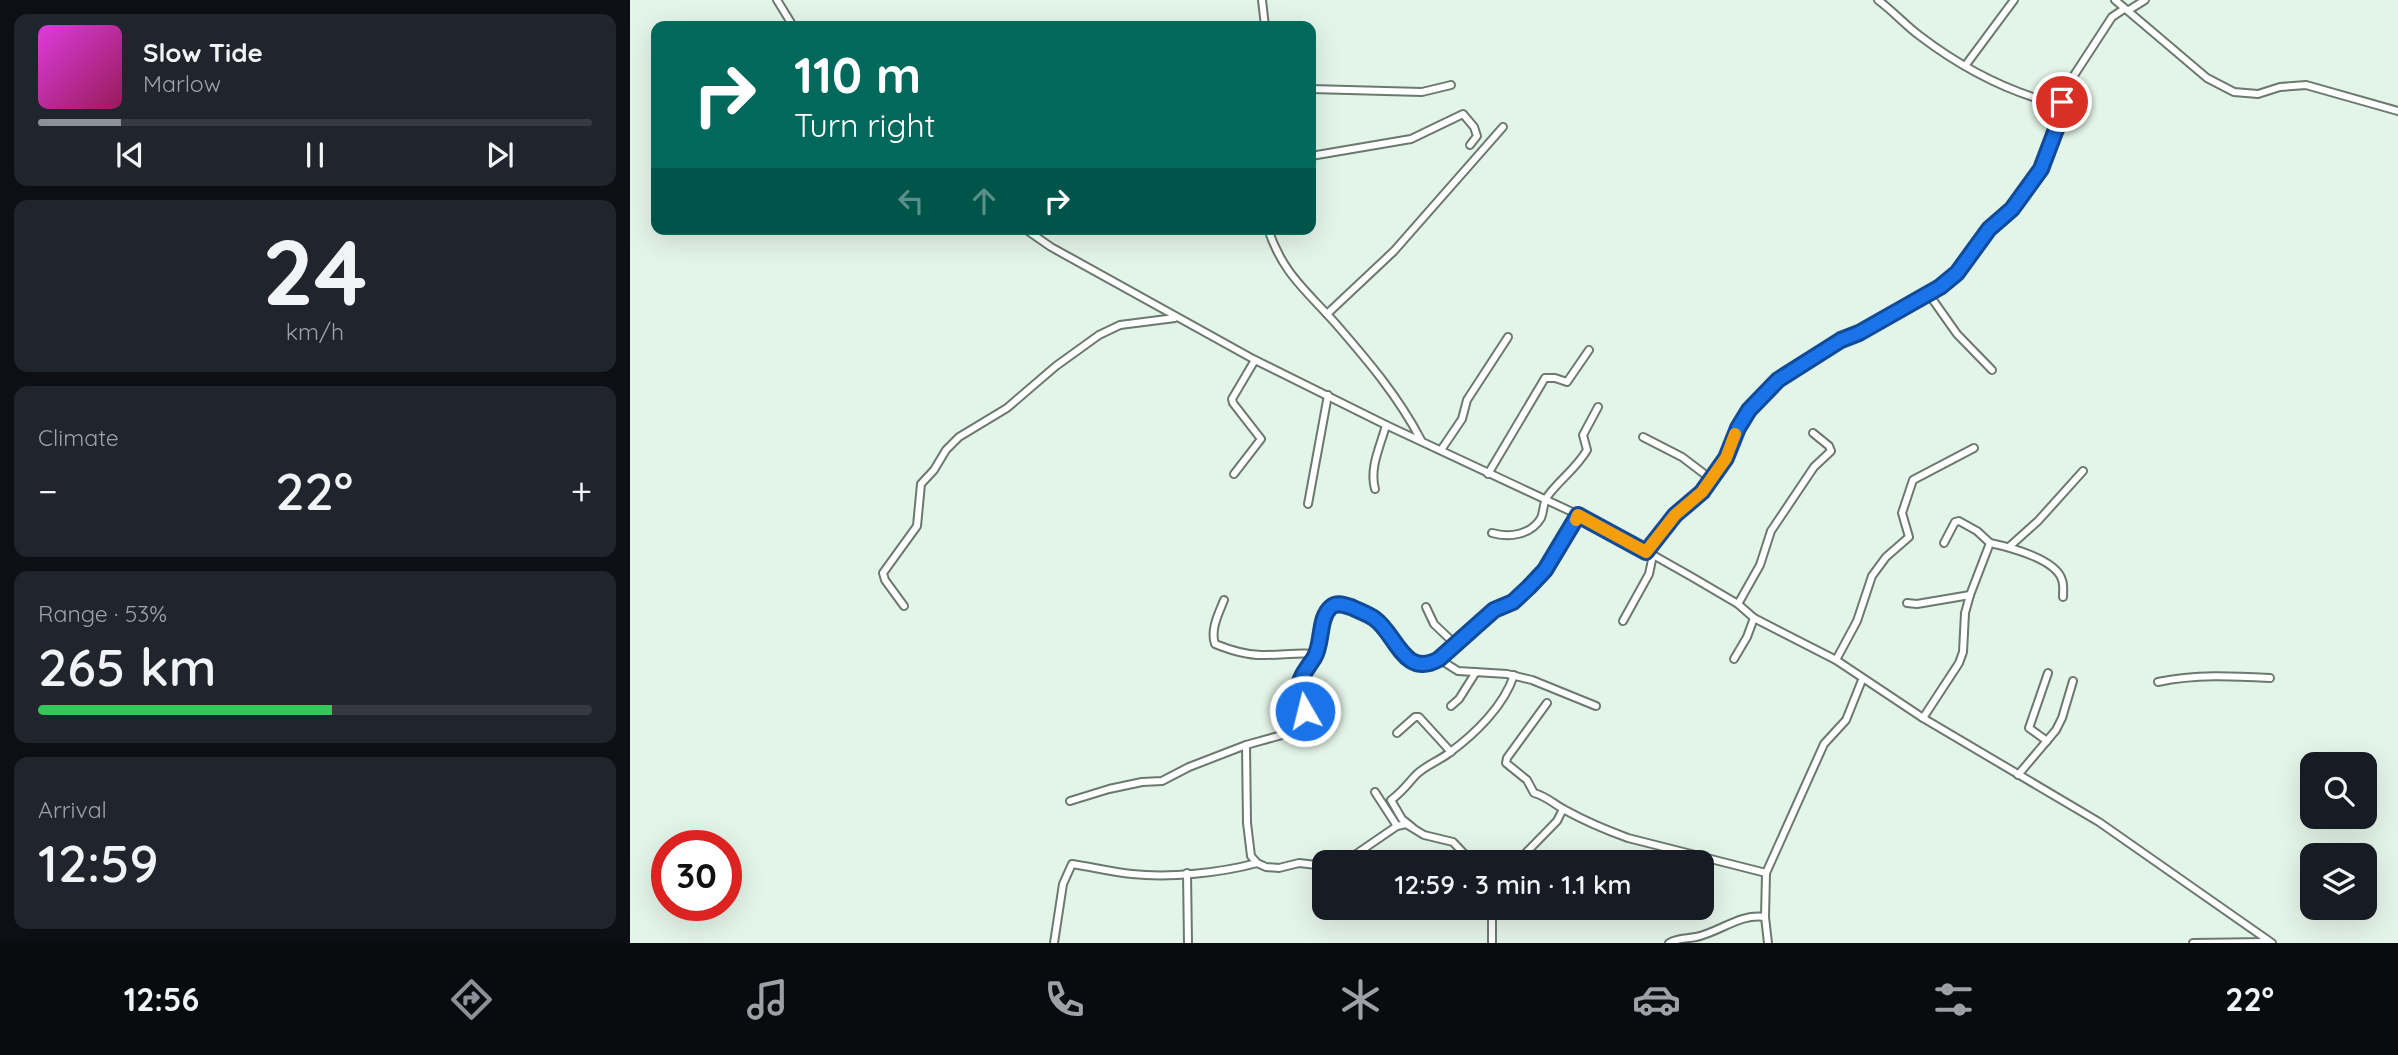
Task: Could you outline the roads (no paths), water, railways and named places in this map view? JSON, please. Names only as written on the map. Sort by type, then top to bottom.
[{"type":"street","points":[[777,0],[790,21]]},
{"type":"street","points":[[1262,0],[1264,21]]},
{"type":"street","points":[[1878,0],[1916,33],[1965,66],[2036,99],[2062,105]]},
{"type":"street","points":[[1965,66],[2014,0]]},
{"type":"street","points":[[2115,0],[2207,78],[2234,92],[2258,94],[2280,87],[2306,85],[2398,111]]},
{"type":"street","points":[[1623,621],[1650,574],[1650,553],[1675,515],[1702,492],[1711,480],[1726,458],[1738,428],[1749,410],[1778,380],[1832,346],[1928,293],[1957,273],[1989,229],[2012,209],[2033,181],[2052,143],[2071,80],[2096,39],[2112,17],[2145,0]]},
{"type":"street","points":[[1316,89],[1422,92],[1451,85]]},
{"type":"street","points":[[1316,155],[1411,139],[1463,114],[1474,127],[1477,136],[1470,145]]},
{"type":"street","points":[[1327,314],[1394,251],[1503,127]]},
{"type":"street","points":[[1034,235],[1255,360],[1488,474],[1545,498],[1650,553],[1738,604],[1754,618],[1836,660],[1862,680],[1923,718],[2099,822],[2269,942]]},
{"type":"street","points":[[1270,235],[1275,252],[1288,273],[1381,375],[1406,411],[1421,440]]},
{"type":"street","points":[[1928,293],[1957,334],[1992,370]]},
{"type":"street","points":[[904,606],[884,580],[883,573],[917,526],[921,484],[937,467],[946,450],[959,437],[1007,408],[1056,366],[1098,335],[1120,325],[1177,318]]},
{"type":"street","points":[[1441,450],[1462,418],[1467,400],[1508,337]]},
{"type":"street","points":[[1488,474],[1545,378],[1555,377],[1567,382],[1589,350]]},
{"type":"street","points":[[1234,474],[1261,439],[1233,403],[1255,360]]},
{"type":"street","points":[[1308,504],[1328,395]]},
{"type":"street","points":[[1492,533],[1506,537],[1528,530],[1541,517],[1545,498],[1580,462],[1587,450],[1583,435],[1598,407]]},
{"type":"street","points":[[1375,489],[1374,463],[1386,425]]},
{"type":"street","points":[[1738,604],[1760,565],[1771,531],[1814,467],[1831,452],[1829,446],[1812,433]]},
{"type":"street","points":[[1643,437],[1682,457],[1711,480]]},
{"type":"street","points":[[1836,660],[1857,621],[1872,576],[1885,557],[1909,537],[1902,513],[1913,480],[1974,448]]},
{"type":"street","points":[[2009,547],[2038,522],[2084,471]]},
{"type":"street","points":[[1070,801],[1109,789],[1162,781],[1189,767],[1245,745],[1307,727],[1311,724],[1298,685],[1317,654],[1327,612],[1332,606],[1339,604],[1377,620],[1406,658],[1420,664],[1429,664],[1439,659],[1494,610],[1513,602],[1529,587],[1545,570],[1578,515]]},
{"type":"street","points":[[1944,542],[1955,522],[1959,521],[1977,531],[1990,543],[2034,556],[2056,571],[2062,578],[2063,597]]},
{"type":"street","points":[[1923,718],[1959,663],[1963,652],[1965,613],[1990,543]]},
{"type":"street","points":[[1907,603],[1970,596]]},
{"type":"street","points":[[1224,600],[1214,626],[1215,644],[1264,656],[1317,654]]},
{"type":"street","points":[[1426,607],[1434,624],[1455,644]]},
{"type":"street","points":[[1734,659],[1754,618]]},
{"type":"street","points":[[1439,659],[1458,671],[1514,675],[1532,680],[1596,706]]},
{"type":"street","points":[[1451,706],[1459,699],[1476,672]]},
{"type":"street","points":[[2047,741],[2029,728],[2048,673]]},
{"type":"street","points":[[1461,850],[1453,842],[1424,835],[1412,827],[1402,819],[1391,800],[1404,791],[1413,778],[1451,752],[1499,704],[1514,675]]},
{"type":"street","points":[[2158,682],[2207,676],[2270,678]]},
{"type":"street","points":[[1768,943],[1765,917],[1766,873],[1824,744],[1846,719],[1862,680]]},
{"type":"street","points":[[2018,775],[2047,741],[2062,718],[2073,681]]},
{"type":"street","points":[[1547,703],[1506,763],[1527,780],[1534,793],[1607,831],[1649,845],[1701,855],[1766,873]]},
{"type":"street","points":[[1397,733],[1415,717],[1419,717],[1451,752]]},
{"type":"street","points":[[1245,745],[1248,848],[1257,863],[1266,867],[1279,868],[1299,863],[1312,864]]},
{"type":"street","points":[[1375,792],[1397,826]]},
{"type":"street","points":[[1529,850],[1557,821],[1563,809]]},
{"type":"street","points":[[1362,850],[1397,826],[1406,824],[1412,827]]},
{"type":"street","points":[[1054,943],[1063,884],[1072,864],[1129,874],[1167,876],[1231,870],[1257,863]]},
{"type":"street","points":[[1188,873],[1188,943]]},
{"type":"street","points":[[1669,943],[1720,929],[1740,919],[1755,915],[1765,917]]},
{"type":"street","points":[[1492,920],[1492,943]]},
{"type":"street","points":[[2193,943],[2269,942]]}]
